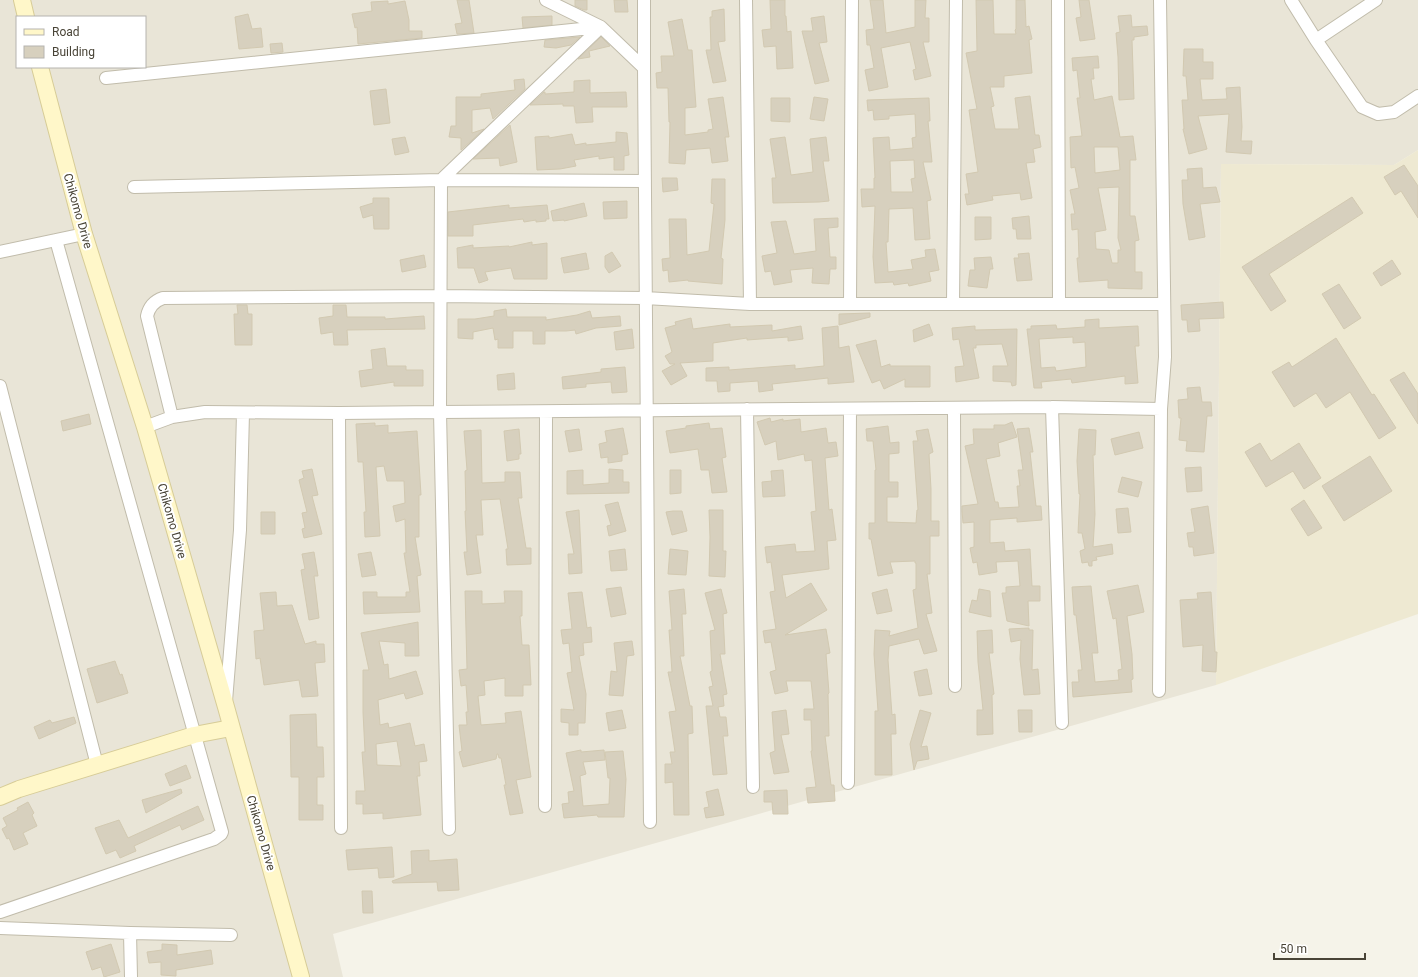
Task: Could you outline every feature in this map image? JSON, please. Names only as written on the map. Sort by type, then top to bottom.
[{"type":"street","points":[[22,0],[26,16]]},
{"type":"street","points":[[546,0],[601,27],[644,68]]},
{"type":"street","points":[[644,0],[644,181],[650,822]]},
{"type":"street","points":[[746,0],[750,304]]},
{"type":"street","points":[[850,304],[852,0]]},
{"type":"street","points":[[953,304],[956,0]]},
{"type":"street","points":[[1058,0],[1059,303]]},
{"type":"street","points":[[1159,691],[1162,409],[1165,357],[1160,0]]},
{"type":"street","points":[[1291,0],[1316,40],[1362,107],[1378,114],[1394,112],[1418,96]]},
{"type":"street","points":[[1316,40],[1376,0]]},
{"type":"street","points":[[106,78],[601,27]]},
{"type":"street","points":[[449,829],[440,412],[441,180],[601,27]]},
{"type":"street","name":"Chikomo Drive","points":[[40,68],[84,234],[145,427],[226,707],[301,977]]},
{"type":"street","points":[[134,187],[441,180],[644,181]]},
{"type":"street","points":[[0,252],[84,234]]},
{"type":"street","points":[[0,912],[219,837],[222,832],[56,240]]},
{"type":"street","points":[[172,417],[147,316],[148,310],[156,300],[163,298],[441,296],[645,298],[750,304],[1164,304]]},
{"type":"street","points":[[0,386],[96,765]]},
{"type":"street","points":[[145,427],[172,417],[205,412],[546,412],[1052,407],[1162,409]]},
{"type":"street","points":[[1052,407],[1062,723]]},
{"type":"street","points":[[954,408],[955,686]]},
{"type":"street","points":[[747,409],[753,787]]},
{"type":"street","points":[[848,783],[850,409]]},
{"type":"street","points":[[545,806],[546,412]]},
{"type":"street","points":[[226,707],[240,530],[243,413]]},
{"type":"street","points":[[339,413],[341,828]]},
{"type":"street","points":[[0,797],[96,765],[194,736],[231,728]]},
{"type":"street","points":[[0,928],[231,936]]},
{"type":"street","points":[[130,933],[131,977]]},
{"type":"shaded area","points":[[0,0],[1418,0],[1418,150],[1394,165],[1221,164],[1216,685],[333,934],[343,977],[0,977]]},
{"type":"shaded area","points":[[1418,150],[1418,614],[1216,685],[1221,164],[1394,165]]},
{"type":"building","points":[[457,0],[469,0],[474,33],[457,34],[455,24],[462,23]]},
{"type":"building","points":[[575,0],[587,0],[587,10],[575,6]]},
{"type":"building","points":[[614,0],[627,0],[628,12],[615,12]]},
{"type":"building","points":[[770,0],[785,0],[787,32],[791,31],[793,68],[777,69],[776,46],[764,47],[762,30],[771,29]]},
{"type":"building","points":[[870,0],[883,0],[886,33],[915,27],[915,0],[926,0],[925,18],[929,18],[929,42],[923,42],[931,76],[915,80],[913,70],[916,69],[910,42],[881,48],[888,87],[869,91],[865,70],[874,68],[870,45],[867,45],[866,30],[874,29]]},
{"type":"building","points":[[976,0],[993,0],[994,34],[1016,34],[1016,0],[1025,0],[1026,27],[1029,26],[1032,39],[1029,40],[1032,73],[1004,76],[1004,87],[990,87],[994,106],[991,107],[995,129],[1019,129],[1015,98],[1030,96],[1035,135],[1039,135],[1041,147],[1033,149],[1035,162],[1026,163],[1032,198],[1021,200],[1020,193],[992,196],[993,200],[967,205],[965,194],[969,194],[966,174],[978,172],[969,110],[977,109],[966,53],[977,51]]},
{"type":"building","points":[[1079,0],[1089,0],[1095,39],[1080,41],[1076,18],[1081,17]]},
{"type":"building","points":[[388,1],[388,4],[405,1],[409,20],[409,31],[422,31],[422,38],[358,44],[357,27],[355,28],[352,14],[372,11],[371,2]]},
{"type":"building","points":[[724,9],[725,41],[718,42],[726,81],[713,83],[706,50],[711,50],[710,17],[712,17],[712,11]]},
{"type":"building","points":[[248,14],[252,29],[261,28],[263,47],[239,49],[235,17]]},
{"type":"building","points":[[1131,15],[1132,27],[1147,26],[1148,35],[1134,37],[1134,40],[1132,40],[1134,99],[1119,100],[1116,33],[1120,32],[1118,16]]},
{"type":"building","points":[[552,16],[552,25],[523,28],[522,17]]},
{"type":"building","points":[[824,16],[827,42],[819,43],[829,81],[815,84],[802,31],[813,31],[811,18]]},
{"type":"building","points":[[682,19],[688,50],[692,50],[696,107],[685,108],[685,135],[708,132],[708,130],[713,129],[708,99],[723,97],[729,137],[725,137],[728,161],[712,163],[710,148],[686,150],[685,164],[669,163],[670,122],[668,88],[657,88],[656,73],[662,72],[661,56],[674,56],[668,22]]},
{"type":"building","points":[[580,37],[571,45],[556,48],[544,47],[545,40]]},
{"type":"building","points":[[601,37],[610,46],[589,51],[590,57],[578,59]]},
{"type":"building","points":[[282,43],[283,52],[271,53],[270,44]]},
{"type":"building","points":[[1184,49],[1203,49],[1203,62],[1213,62],[1213,79],[1200,79],[1202,100],[1227,99],[1226,88],[1240,87],[1242,127],[1241,141],[1252,141],[1251,154],[1226,152],[1229,114],[1198,116],[1207,149],[1189,154],[1183,129],[1182,100],[1188,100],[1186,76],[1183,76]]},
{"type":"building","points":[[1098,56],[1099,68],[1093,68],[1094,79],[1091,79],[1094,100],[1112,96],[1120,137],[1133,136],[1136,160],[1130,160],[1130,216],[1135,216],[1139,240],[1135,241],[1135,272],[1142,272],[1142,289],[1108,288],[1108,280],[1079,282],[1077,258],[1079,258],[1078,229],[1072,230],[1071,214],[1075,214],[1070,190],[1079,188],[1075,167],[1071,168],[1070,137],[1082,136],[1077,98],[1080,98],[1077,70],[1073,71],[1072,58]],"holes":[[[1094,147],[1118,147],[1120,170],[1095,173]],[[1119,187],[1118,238],[1121,250],[1118,250],[1118,263],[1112,263],[1109,250],[1096,249],[1095,232],[1106,230],[1098,188]]]},
{"type":"building","points":[[524,79],[525,89],[493,119],[490,108],[472,110],[472,133],[484,129],[461,150],[461,138],[449,137],[451,126],[456,126],[456,97],[481,97],[481,94],[515,90],[514,80]]},
{"type":"building","points":[[590,80],[590,93],[626,92],[627,107],[592,107],[593,122],[576,123],[574,106],[563,106],[563,104],[530,105],[544,92],[545,94],[574,92],[574,81]]},
{"type":"building","points":[[386,89],[390,123],[374,125],[370,91]]},
{"type":"building","points":[[814,97],[828,99],[824,121],[810,119]]},
{"type":"building","points":[[771,98],[790,98],[790,122],[771,121]]},
{"type":"building","points":[[929,98],[930,121],[928,121],[932,162],[923,162],[931,200],[927,201],[930,239],[915,240],[913,208],[889,209],[888,242],[886,242],[888,272],[913,269],[911,260],[926,257],[925,250],[935,249],[939,270],[929,272],[931,281],[909,286],[908,283],[894,285],[893,282],[875,283],[873,257],[875,206],[862,207],[861,189],[874,189],[875,178],[873,138],[889,137],[890,150],[913,148],[912,138],[916,137],[915,114],[889,116],[889,119],[874,120],[873,110],[868,111],[867,100]],"holes":[[[914,160],[915,178],[911,179],[913,192],[891,192],[890,161]]]},
{"type":"building","points":[[510,125],[517,162],[500,166],[499,158],[473,159]]},
{"type":"building","points":[[616,132],[627,133],[629,155],[624,156],[624,170],[614,170],[614,157],[599,159],[599,156],[574,160],[576,166],[560,169],[537,170],[535,137],[549,136],[549,138],[572,134],[575,145],[586,143],[586,145],[616,142]]},
{"type":"building","points":[[405,137],[409,152],[395,155],[392,139]]},
{"type":"building","points":[[785,137],[791,175],[813,172],[810,139],[826,137],[829,161],[823,161],[829,201],[773,203],[772,178],[776,178],[770,139]]},
{"type":"building","points":[[1404,165],[1418,186],[1418,218],[1401,191],[1395,195],[1384,177]]},
{"type":"building","points":[[1202,168],[1203,188],[1216,187],[1220,202],[1200,204],[1205,237],[1189,240],[1183,204],[1182,180],[1188,180],[1187,169]]},
{"type":"building","points":[[662,178],[677,178],[678,190],[663,192]]},
{"type":"building","points":[[712,179],[725,179],[725,220],[721,258],[723,259],[722,284],[688,280],[669,282],[668,270],[663,271],[662,259],[670,258],[669,219],[686,219],[687,255],[709,251],[714,204],[711,203]]},
{"type":"building","points":[[1352,197],[1363,213],[1269,274],[1286,301],[1271,311],[1242,267]]},
{"type":"building","points":[[373,198],[389,198],[389,229],[374,229],[373,215],[363,218],[360,207],[373,203]]},
{"type":"building","points":[[627,201],[627,218],[604,219],[603,202]]},
{"type":"building","points":[[584,203],[587,216],[564,221],[553,221],[551,211]]},
{"type":"building","points":[[509,205],[509,208],[547,205],[549,219],[546,219],[546,221],[536,222],[536,220],[524,222],[523,219],[473,225],[473,236],[448,236],[448,212]]},
{"type":"building","points":[[1029,216],[1031,239],[1017,239],[1016,229],[1013,229],[1012,218]]},
{"type":"building","points":[[975,217],[991,217],[991,239],[975,240]]},
{"type":"building","points":[[838,218],[838,227],[828,228],[830,257],[836,257],[836,269],[830,269],[829,284],[812,283],[813,268],[790,270],[792,282],[774,285],[771,271],[765,272],[762,256],[777,253],[771,222],[786,221],[794,254],[816,251],[814,219]]},
{"type":"building","points":[[532,242],[532,245],[547,243],[547,279],[514,279],[511,268],[485,272],[488,280],[479,283],[474,268],[458,268],[457,248],[473,245],[473,248],[509,247]]},
{"type":"building","points":[[612,252],[621,266],[609,273],[605,267],[605,256]]},
{"type":"building","points":[[586,253],[589,269],[564,273],[561,258]]},
{"type":"building","points":[[1029,253],[1032,280],[1017,281],[1014,258],[1019,258],[1018,254]]},
{"type":"building","points":[[424,255],[426,267],[402,272],[400,260]]},
{"type":"building","points":[[991,257],[993,269],[990,269],[987,288],[968,286],[970,270],[975,270],[974,258]]},
{"type":"building","points":[[1392,260],[1401,274],[1381,286],[1373,273]]},
{"type":"building","points":[[1339,284],[1361,318],[1344,329],[1322,294]]},
{"type":"building","points":[[1223,302],[1224,318],[1199,319],[1200,331],[1188,332],[1187,320],[1182,320],[1181,305]]},
{"type":"building","points":[[237,305],[247,305],[248,314],[252,314],[252,345],[235,345],[234,314],[238,314]]},
{"type":"building","points":[[333,305],[346,305],[347,317],[385,317],[385,319],[424,316],[425,329],[347,330],[348,345],[334,345],[333,332],[321,334],[319,318],[333,316]]},
{"type":"building","points":[[506,309],[507,317],[546,317],[546,320],[577,315],[590,311],[592,318],[620,316],[621,326],[596,328],[576,334],[575,330],[545,331],[545,344],[533,344],[533,331],[513,331],[513,348],[498,348],[498,339],[495,340],[493,328],[473,332],[473,339],[458,338],[458,319],[475,319],[494,316],[494,311]]},
{"type":"building","points":[[870,313],[870,317],[839,325],[839,314]]},
{"type":"building","points":[[691,318],[693,329],[730,324],[730,327],[772,325],[772,331],[801,326],[803,339],[788,341],[788,337],[747,340],[747,338],[713,343],[713,361],[680,363],[687,376],[671,385],[662,371],[675,364],[670,364],[665,356],[672,352],[665,328],[676,325],[675,322]]},
{"type":"building","points":[[1099,319],[1099,328],[1138,326],[1139,346],[1135,346],[1138,383],[1125,384],[1125,376],[1072,383],[1071,379],[1041,382],[1042,388],[1034,388],[1027,329],[1031,329],[1031,326],[1056,325],[1057,329],[1085,327],[1085,320]],"holes":[[[1073,337],[1073,343],[1085,342],[1086,367],[1056,371],[1055,367],[1041,368],[1039,339]]]},
{"type":"building","points":[[929,324],[933,335],[914,342],[913,330]]},
{"type":"building","points":[[838,326],[839,348],[849,346],[854,382],[828,384],[828,378],[772,384],[773,390],[759,392],[758,381],[730,383],[730,391],[718,392],[717,381],[706,381],[706,368],[729,367],[729,370],[795,365],[795,369],[824,366],[822,328]]},
{"type":"building","points":[[975,326],[975,330],[1017,329],[1016,385],[1012,386],[1011,382],[993,381],[993,366],[1008,366],[1002,344],[976,345],[976,348],[973,348],[979,378],[956,382],[955,367],[964,366],[959,339],[953,340],[952,328]]},
{"type":"building","points":[[632,329],[634,348],[616,350],[614,332]]},
{"type":"building","points":[[1336,338],[1372,395],[1374,394],[1396,428],[1379,439],[1350,392],[1326,408],[1316,393],[1294,407],[1272,372],[1289,362],[1292,367]]},
{"type":"building","points":[[876,340],[881,367],[890,364],[890,366],[930,366],[930,387],[905,387],[905,379],[884,389],[880,380],[872,383],[856,345]]},
{"type":"building","points":[[385,348],[387,366],[406,366],[406,370],[423,370],[423,386],[394,386],[394,382],[361,387],[359,371],[373,369],[371,350]]},
{"type":"building","points":[[625,367],[627,392],[612,393],[611,382],[586,384],[586,387],[563,389],[562,377],[601,372],[601,369]]},
{"type":"building","points":[[1404,372],[1418,394],[1418,424],[1390,380]]},
{"type":"building","points":[[514,373],[515,389],[498,390],[497,375]]},
{"type":"building","points":[[1200,387],[1202,402],[1211,402],[1212,416],[1207,416],[1204,452],[1186,451],[1187,441],[1179,440],[1181,418],[1179,418],[1178,400],[1188,399],[1187,388]]},
{"type":"building","points":[[89,414],[91,424],[63,431],[61,421]]},
{"type":"building","points":[[770,418],[771,422],[783,419],[783,421],[800,419],[801,432],[826,428],[828,443],[836,442],[838,456],[825,458],[829,510],[832,509],[836,540],[827,541],[829,569],[782,575],[786,598],[811,583],[827,610],[785,635],[826,629],[830,653],[826,654],[829,693],[829,736],[825,736],[831,785],[834,785],[835,801],[808,803],[806,788],[816,787],[811,751],[811,720],[804,720],[804,709],[814,709],[811,681],[786,681],[788,691],[775,694],[770,672],[776,670],[771,642],[765,643],[763,631],[776,629],[770,592],[775,591],[771,562],[767,563],[765,547],[795,544],[796,552],[815,551],[811,512],[816,511],[812,460],[805,461],[804,454],[778,460],[776,441],[765,445],[757,422]]},
{"type":"building","points":[[1012,422],[1017,437],[998,443],[1000,456],[986,459],[995,502],[998,502],[999,508],[1019,507],[1017,486],[1020,486],[1018,470],[1023,470],[1017,429],[1029,428],[1033,452],[1030,452],[1036,506],[1041,506],[1042,520],[1017,522],[1017,518],[990,520],[990,543],[1004,542],[1005,551],[1030,549],[1032,586],[1040,586],[1040,601],[1028,601],[1029,626],[1007,621],[1002,593],[1006,593],[1006,587],[1020,586],[1018,561],[996,562],[997,572],[979,575],[977,562],[973,563],[970,548],[974,547],[974,522],[963,523],[962,511],[962,506],[978,504],[965,446],[974,444],[973,429],[994,429],[994,425],[1005,425]]},
{"type":"building","points":[[375,423],[375,426],[388,425],[388,433],[417,431],[421,495],[419,495],[419,537],[415,537],[421,575],[417,576],[420,612],[364,614],[363,592],[377,592],[377,597],[406,597],[406,592],[410,592],[404,553],[406,553],[405,519],[396,522],[393,506],[405,503],[404,481],[387,481],[384,466],[376,467],[380,536],[365,537],[364,512],[366,512],[363,462],[358,462],[356,424]]},
{"type":"building","points":[[709,423],[710,429],[722,428],[726,457],[722,458],[727,492],[712,493],[709,470],[701,470],[698,449],[670,453],[666,431],[686,428],[686,426]]},
{"type":"building","points":[[888,426],[890,443],[899,442],[899,453],[889,454],[889,482],[898,482],[898,497],[887,497],[887,522],[916,523],[918,510],[913,441],[918,441],[916,431],[928,429],[933,452],[929,454],[931,521],[939,521],[939,536],[930,536],[930,574],[927,574],[932,613],[926,614],[937,651],[924,654],[919,639],[889,646],[888,660],[892,715],[895,714],[896,734],[891,734],[892,775],[875,775],[875,711],[878,711],[874,654],[875,630],[890,631],[889,636],[918,628],[913,590],[916,589],[915,561],[890,562],[893,573],[878,576],[871,539],[869,539],[869,523],[875,523],[876,470],[873,441],[867,441],[866,429]]},
{"type":"building","points":[[623,428],[628,454],[622,455],[622,461],[608,463],[608,457],[601,458],[599,444],[607,442],[605,431]]},
{"type":"building","points":[[519,429],[521,454],[519,454],[519,459],[507,461],[504,431]]},
{"type":"building","points":[[579,429],[582,450],[569,452],[565,431]]},
{"type":"building","points":[[1079,429],[1096,430],[1095,455],[1093,455],[1095,514],[1093,547],[1112,544],[1113,554],[1096,557],[1097,560],[1092,561],[1092,566],[1089,566],[1088,562],[1082,563],[1080,551],[1085,549],[1082,533],[1078,533],[1080,494],[1077,461]]},
{"type":"building","points":[[481,430],[482,483],[505,482],[505,472],[520,472],[522,498],[518,498],[526,548],[531,548],[531,564],[507,565],[506,549],[508,549],[500,499],[481,500],[483,535],[476,535],[481,573],[467,575],[464,552],[467,552],[465,471],[467,470],[464,431]]},
{"type":"building","points":[[1139,432],[1143,448],[1115,455],[1111,439]]},
{"type":"building","points":[[1260,443],[1271,461],[1299,443],[1321,478],[1304,489],[1293,471],[1266,487],[1245,452]]},
{"type":"building","points":[[1370,456],[1392,491],[1344,521],[1322,486]]},
{"type":"building","points":[[1201,467],[1202,491],[1187,492],[1185,468]]},
{"type":"building","points":[[312,469],[318,495],[312,496],[322,534],[304,538],[302,529],[305,528],[302,513],[307,512],[299,480],[304,478],[302,471]]},
{"type":"building","points":[[609,469],[623,470],[623,482],[629,482],[629,493],[567,494],[567,471],[583,470],[583,485],[609,483]]},
{"type":"building","points":[[670,470],[681,470],[681,493],[670,494]]},
{"type":"building","points":[[783,470],[785,496],[763,497],[762,482],[772,481],[771,471]]},
{"type":"building","points":[[1122,477],[1142,482],[1138,497],[1118,492]]},
{"type":"building","points":[[1304,500],[1322,528],[1308,536],[1291,509]]},
{"type":"building","points":[[618,502],[626,531],[609,536],[607,526],[611,525],[605,505]]},
{"type":"building","points":[[1208,506],[1214,553],[1194,556],[1193,547],[1189,547],[1187,533],[1195,532],[1191,509]]},
{"type":"building","points":[[1128,508],[1131,532],[1118,533],[1116,509]]},
{"type":"building","points":[[579,510],[582,573],[569,574],[568,554],[574,554],[566,512]]},
{"type":"building","points":[[709,510],[723,510],[723,551],[726,551],[725,577],[709,576]]},
{"type":"building","points":[[682,511],[687,531],[672,535],[666,512]]},
{"type":"building","points":[[261,512],[275,512],[275,534],[261,534]]},
{"type":"building","points":[[625,549],[627,570],[611,571],[609,551]]},
{"type":"building","points":[[670,549],[688,551],[686,575],[668,574]]},
{"type":"building","points":[[314,552],[318,576],[314,576],[319,618],[309,620],[301,570],[305,569],[302,554]]},
{"type":"building","points":[[371,552],[376,575],[362,577],[358,554]]},
{"type":"building","points":[[1138,585],[1144,612],[1127,616],[1132,654],[1132,692],[1073,697],[1072,682],[1079,682],[1078,670],[1082,670],[1076,615],[1074,615],[1072,587],[1091,586],[1098,653],[1092,653],[1095,682],[1119,680],[1118,670],[1122,669],[1116,618],[1113,619],[1107,591]]},
{"type":"building","points":[[621,587],[626,614],[611,617],[606,589]]},
{"type":"building","points":[[684,589],[686,614],[682,614],[684,656],[680,656],[690,706],[692,706],[693,733],[688,734],[689,815],[674,815],[673,782],[665,783],[665,764],[672,764],[670,752],[675,752],[669,712],[676,711],[668,672],[672,672],[669,630],[672,630],[669,591]]},
{"type":"building","points":[[721,589],[727,613],[723,614],[725,654],[720,654],[727,694],[723,695],[724,706],[718,707],[720,717],[726,717],[728,736],[723,736],[727,774],[713,775],[706,706],[713,706],[709,687],[713,686],[710,672],[712,671],[710,631],[715,630],[705,593]]},
{"type":"building","points":[[887,589],[892,611],[877,614],[872,593]]},
{"type":"building","points":[[979,589],[990,591],[991,617],[969,612],[972,600],[977,601]]},
{"type":"building","points":[[465,591],[482,591],[482,604],[505,603],[504,591],[522,591],[522,616],[520,616],[522,645],[529,645],[531,685],[523,685],[523,696],[505,696],[505,678],[484,681],[485,695],[478,696],[481,725],[506,723],[505,713],[521,711],[531,777],[516,780],[523,813],[510,815],[504,785],[506,785],[501,758],[499,758],[498,754],[496,759],[463,767],[459,752],[462,751],[459,725],[467,725],[466,712],[468,712],[466,685],[461,686],[459,670],[467,669]]},
{"type":"building","points":[[276,592],[277,606],[292,605],[305,644],[316,641],[316,644],[324,644],[325,662],[315,663],[318,696],[302,697],[299,680],[264,685],[260,658],[256,659],[254,631],[264,630],[260,593]]},
{"type":"building","points":[[582,592],[587,628],[591,627],[592,642],[583,643],[584,655],[579,656],[586,694],[585,723],[578,723],[578,735],[569,735],[569,723],[561,722],[561,709],[574,710],[567,673],[572,672],[569,643],[563,644],[561,630],[572,629],[568,593]]},
{"type":"building","points":[[1211,592],[1215,652],[1217,652],[1216,672],[1202,671],[1203,645],[1183,647],[1180,600],[1198,599],[1197,593]]},
{"type":"building","points":[[418,622],[419,656],[405,656],[405,643],[379,641],[384,665],[388,664],[389,679],[416,671],[423,694],[406,699],[404,693],[378,700],[380,725],[388,723],[389,728],[410,723],[415,746],[424,744],[427,761],[419,762],[420,776],[417,776],[421,815],[383,819],[383,813],[363,814],[363,804],[356,804],[356,791],[365,791],[362,752],[365,752],[363,670],[369,670],[361,633]],"holes":[[[397,741],[401,766],[377,765],[376,744]]]},
{"type":"building","points":[[1029,628],[1029,630],[1033,630],[1032,670],[1038,669],[1040,694],[1024,695],[1020,659],[1021,640],[1011,642],[1009,629]]},
{"type":"building","points":[[992,630],[993,653],[989,653],[994,694],[992,695],[993,734],[977,735],[977,710],[983,710],[978,662],[977,631]]},
{"type":"building","points":[[632,641],[634,655],[627,656],[623,696],[609,695],[611,671],[617,672],[614,643]]},
{"type":"building","points":[[115,661],[120,675],[122,674],[128,693],[97,703],[87,669]]},
{"type":"building","points":[[927,669],[932,694],[919,696],[914,672]]},
{"type":"building","points":[[622,710],[626,728],[609,731],[606,713]]},
{"type":"building","points":[[786,710],[789,734],[781,735],[789,772],[774,774],[770,753],[775,751],[772,712]]},
{"type":"building","points":[[920,710],[931,713],[921,747],[927,746],[929,759],[917,761],[914,770],[910,744]]},
{"type":"building","points":[[1018,710],[1032,710],[1032,732],[1019,732]]},
{"type":"building","points":[[316,714],[317,747],[323,747],[324,777],[317,777],[317,805],[323,805],[323,820],[299,820],[299,777],[291,777],[290,715]]},
{"type":"building","points":[[74,717],[76,723],[39,739],[34,727],[50,720],[52,723]]},
{"type":"building","points":[[581,750],[581,752],[604,750],[605,760],[583,762],[586,774],[580,776],[583,806],[609,804],[610,778],[608,778],[605,752],[623,751],[626,779],[624,817],[598,817],[597,815],[564,818],[562,804],[569,803],[568,792],[574,791],[566,753]]},
{"type":"building","points":[[186,765],[191,778],[170,786],[165,774]]},
{"type":"building","points":[[181,789],[182,793],[146,813],[142,800]]},
{"type":"building","points":[[718,789],[724,815],[706,818],[704,808],[709,807],[706,792]]},
{"type":"building","points":[[787,790],[788,814],[773,814],[772,802],[764,802],[764,791]]},
{"type":"building","points":[[28,802],[34,813],[32,815],[37,826],[23,833],[28,844],[14,850],[9,838],[7,839],[2,829],[7,826],[3,818],[18,810],[17,808]]},
{"type":"building","points":[[198,806],[204,820],[182,830],[180,825],[134,846],[136,851],[120,858],[116,850],[106,854],[95,828],[119,820],[128,838]]},
{"type":"building","points":[[392,847],[394,877],[379,878],[378,868],[348,870],[346,850]]},
{"type":"building","points":[[429,850],[429,861],[457,859],[459,890],[438,891],[437,882],[393,883],[392,881],[412,874],[411,851]]},
{"type":"building","points":[[362,891],[372,891],[373,913],[363,913]]},
{"type":"building","points":[[111,944],[120,972],[104,977],[101,967],[92,970],[86,952]]},
{"type":"building","points":[[162,944],[177,945],[177,955],[211,950],[213,964],[176,970],[176,976],[161,975],[161,962],[149,963],[147,952],[162,950]]}]
